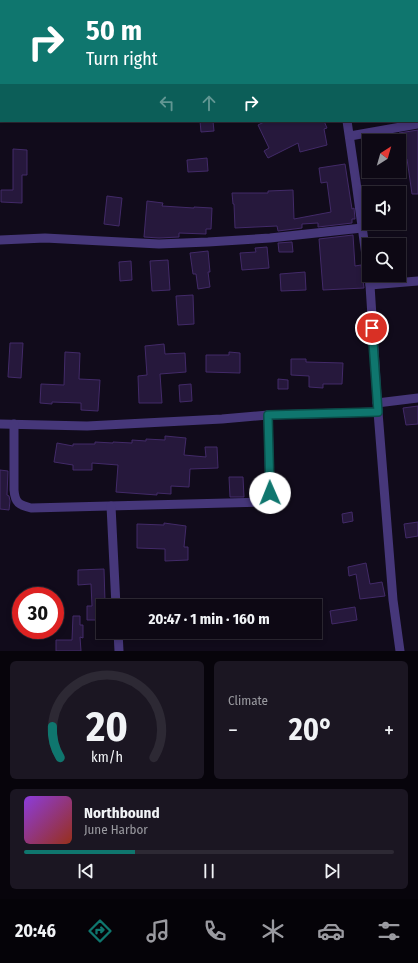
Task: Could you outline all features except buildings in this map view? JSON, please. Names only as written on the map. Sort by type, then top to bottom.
[{"type":"street","points":[[0,240],[45,238],[159,244],[201,243],[270,238],[362,228],[347,122]]},
{"type":"street","points":[[350,136],[418,124]]},
{"type":"street","points":[[362,230],[370,285],[377,407],[393,600],[400,651]]},
{"type":"street","points":[[370,285],[418,281]]},
{"type":"street","points":[[0,424],[88,426],[222,419],[377,407],[418,398]]},
{"type":"street","points":[[14,424],[15,499],[24,506],[31,508],[259,503],[266,502],[270,493],[268,415]]},
{"type":"street","points":[[111,506],[116,599]]},
{"type":"street","points":[[118,639],[119,651]]},
{"type":"route","points":[[270,493],[268,415],[378,412],[372,328]]}]
